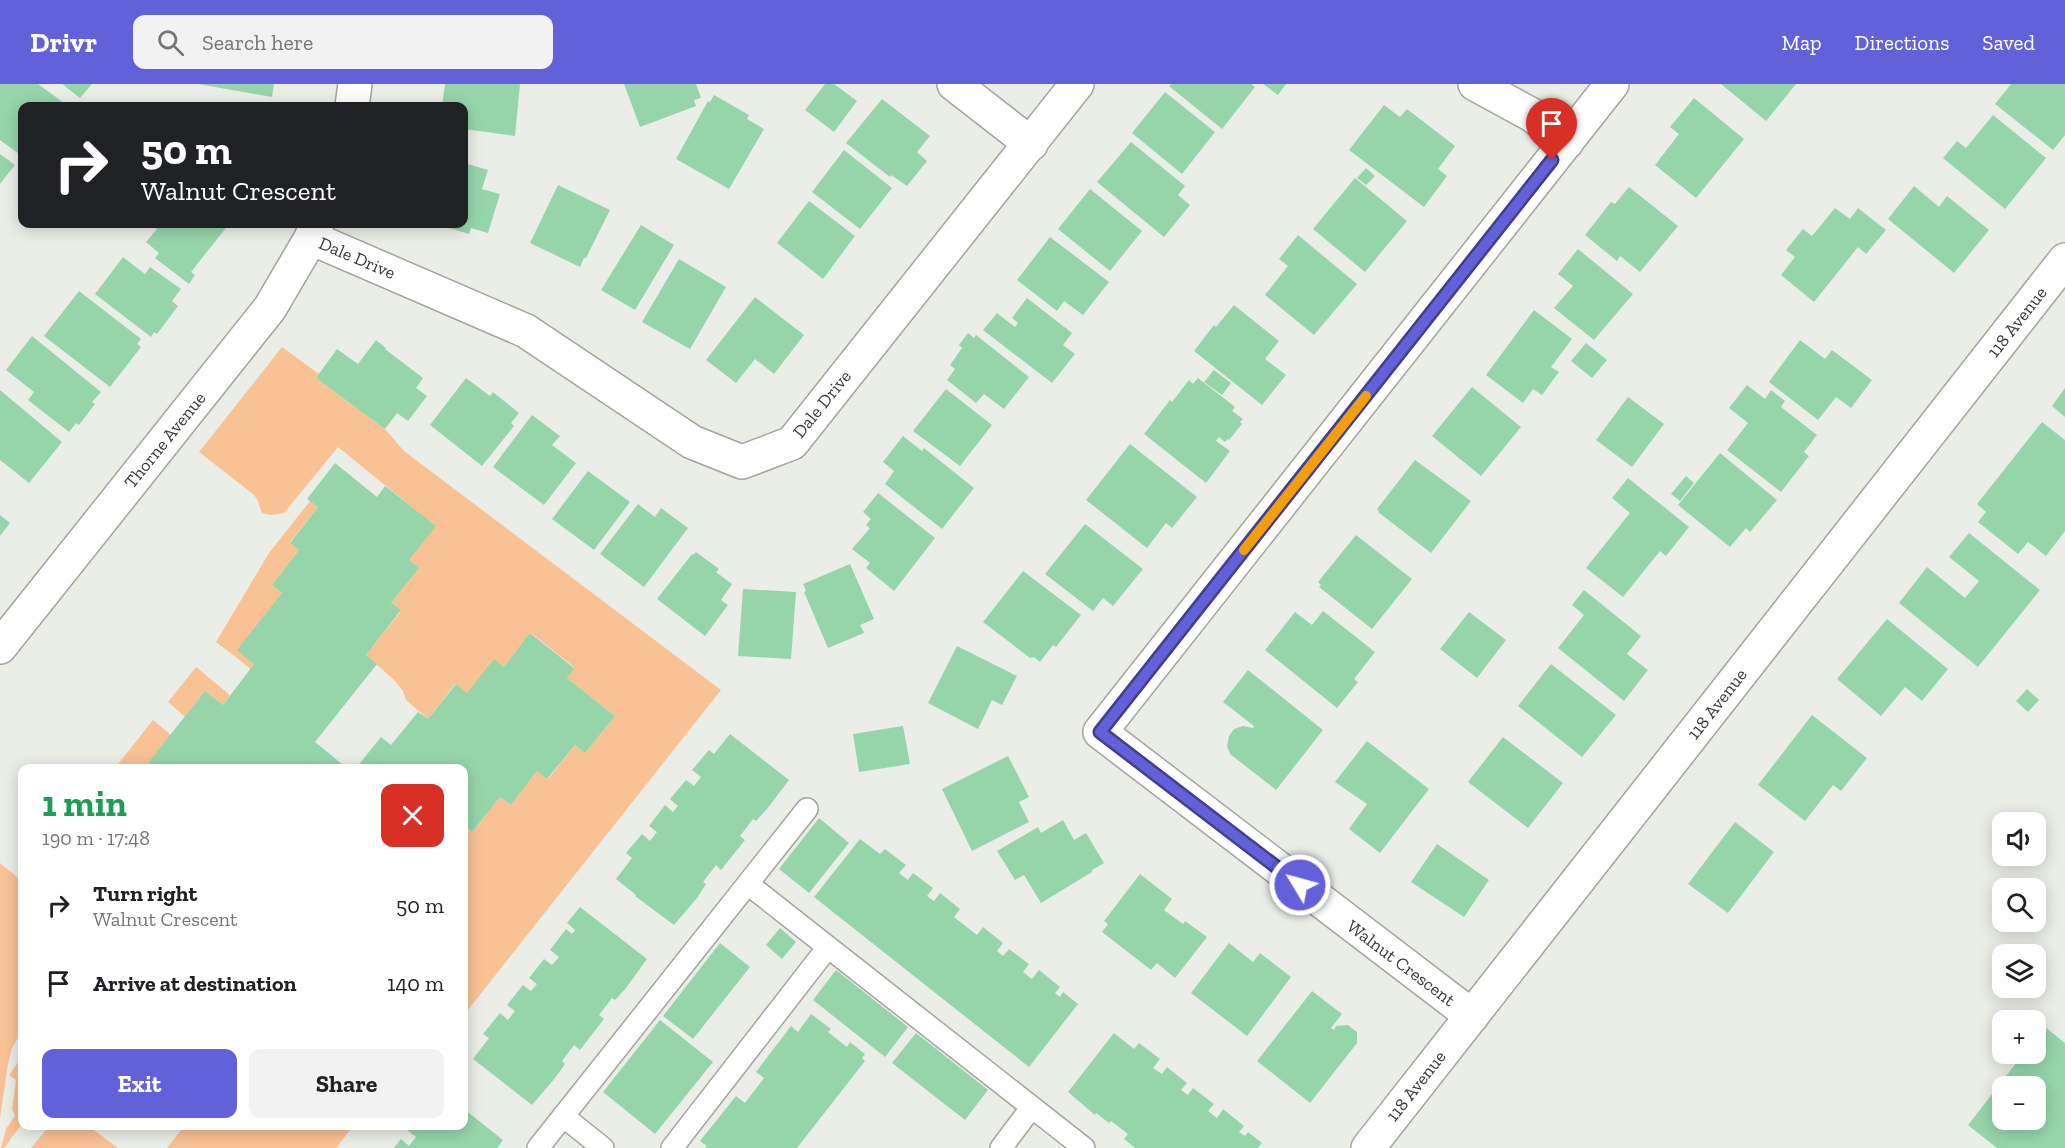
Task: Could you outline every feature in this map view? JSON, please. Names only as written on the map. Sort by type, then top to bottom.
[{"type":"street","points":[[353,102],[355,84]]},
{"type":"street","points":[[954,84],[1031,144]]},
{"type":"street","name":"Dale Drive","points":[[314,231],[526,331],[692,442],[742,462],[792,442],[1077,84]]},
{"type":"street","points":[[1475,84],[1532,115],[1567,142]]},
{"type":"street","name":"Walnut Crescent","points":[[1472,1016],[1100,732],[1612,84]]},
{"type":"street","name":"Thorne Avenue","points":[[0,647],[270,308],[314,231]]},
{"type":"street","name":"118 Avenue","points":[[1368,1148],[2065,260]]},
{"type":"lane","points":[[538,1148],[807,809]]},
{"type":"lane","points":[[748,884],[1084,1148]]},
{"type":"lane","points":[[672,1148],[828,947]]},
{"type":"lane","points":[[1001,1148],[1032,1107]]},
{"type":"lane","points":[[563,1116],[603,1148]]},
{"type":"shaded area","points":[[282,347],[319,374],[316,378],[385,429],[404,451],[721,690],[468,1010],[468,828],[472,832],[500,797],[511,805],[537,771],[548,779],[575,745],[585,753],[615,716],[567,678],[574,667],[531,633],[504,667],[467,693],[455,684],[428,719],[406,700],[403,691],[393,679],[366,655],[401,611],[391,603],[419,568],[409,560],[435,526],[338,447],[284,513],[271,515],[262,513],[253,494],[199,452]]},
{"type":"shaded area","points":[[310,501],[318,507],[290,542],[299,550],[272,585],[282,593],[251,669],[216,642],[269,553]]},
{"type":"shaded area","points":[[196,667],[230,695],[223,705],[205,691],[185,717],[168,702]]},
{"type":"shaded area","points":[[153,720],[171,735],[147,764],[118,764]]},
{"type":"shaded area","points":[[0,863],[18,878],[18,1038],[12,1048],[8,1064],[0,1118]]},
{"type":"shaded area","points":[[18,1061],[18,1129],[4,1148],[1,1148],[6,1129],[15,1116],[12,1109],[16,1080],[9,1075]]},
{"type":"shaded area","points":[[46,1130],[94,1130],[118,1148],[31,1148]]},
{"type":"shaded area","points":[[181,1130],[350,1130],[336,1148],[167,1148]]},
{"type":"building","points":[[0,84],[38,84],[63,102],[18,102],[18,153],[0,140]]},
{"type":"building","points":[[62,84],[92,84],[80,98]]},
{"type":"building","points":[[198,84],[274,84],[272,97]]},
{"type":"building","points":[[445,84],[520,84],[515,136],[468,130],[468,102],[443,102]]},
{"type":"building","points":[[624,84],[696,84],[701,98],[694,100],[696,106],[640,127]]},
{"type":"building","points":[[825,84],[834,84],[857,101],[834,132],[805,110]]},
{"type":"building","points":[[1171,84],[1251,84],[1255,87],[1222,129],[1169,86]]},
{"type":"building","points":[[1263,84],[1286,84],[1278,95]]},
{"type":"building","points":[[1721,84],[1796,84],[1766,121]]},
{"type":"building","points":[[2011,84],[2065,84],[2065,135],[2053,150],[1995,104]]},
{"type":"building","points":[[1165,92],[1215,132],[1182,174],[1132,133]]},
{"type":"building","points":[[714,95],[749,115],[747,119],[764,129],[729,189],[676,159],[708,101],[710,102]]},
{"type":"building","points":[[1694,98],[1744,139],[1696,198],[1655,165],[1679,134],[1670,127]]},
{"type":"building","points":[[882,99],[930,136],[917,152],[927,161],[907,186],[891,175],[890,177],[846,143]]},
{"type":"building","points":[[1384,105],[1400,117],[1407,109],[1455,146],[1438,169],[1447,176],[1424,207],[1349,150]]},
{"type":"building","points":[[1993,115],[2046,158],[2005,209],[1943,158],[1957,141],[1966,148]]},
{"type":"building","points":[[1131,142],[1185,186],[1178,195],[1190,205],[1164,237],[1097,182]]},
{"type":"building","points":[[844,150],[892,188],[860,229],[812,192]]},
{"type":"building","points":[[0,154],[15,165],[0,184]]},
{"type":"building","points":[[468,164],[488,170],[482,189],[500,194],[488,233],[471,228],[469,234],[449,228],[468,228]]},
{"type":"building","points":[[1366,168],[1375,176],[1366,185],[1357,178]]},
{"type":"building","points":[[1355,178],[1407,221],[1365,272],[1313,229]]},
{"type":"building","points":[[558,185],[610,210],[580,267],[530,243]]},
{"type":"building","points":[[1914,186],[1939,207],[1947,196],[1989,230],[1954,273],[1888,219]]},
{"type":"building","points":[[1629,187],[1678,226],[1640,272],[1620,256],[1617,261],[1585,235],[1611,202],[1615,204]]},
{"type":"building","points":[[1090,189],[1142,231],[1110,271],[1058,229]]},
{"type":"building","points":[[809,201],[855,236],[823,279],[777,243]]},
{"type":"building","points":[[1835,208],[1850,219],[1858,208],[1886,230],[1866,254],[1858,247],[1814,302],[1781,275],[1795,257],[1786,250],[1803,229],[1812,236]]},
{"type":"building","points":[[641,225],[674,245],[635,310],[601,290]]},
{"type":"building","points":[[226,228],[191,272],[195,275],[189,284],[155,258],[159,253],[146,242],[157,229]]},
{"type":"building","points":[[1298,235],[1357,284],[1314,335],[1265,295],[1288,266],[1279,259]]},
{"type":"building","points":[[1050,237],[1109,282],[1083,315],[1064,301],[1057,311],[1017,280]]},
{"type":"building","points":[[1578,249],[1633,294],[1594,340],[1554,308],[1573,286],[1558,274]]},
{"type":"building","points":[[123,257],[145,274],[150,267],[181,289],[172,301],[178,306],[157,334],[154,332],[151,337],[95,294]]},
{"type":"building","points":[[679,259],[726,287],[690,349],[642,322]]},
{"type":"building","points":[[79,291],[141,339],[137,344],[141,347],[110,387],[44,336]]},
{"type":"building","points":[[755,297],[804,335],[774,374],[755,359],[736,383],[706,360]]},
{"type":"building","points":[[1027,298],[1072,333],[1063,345],[1075,354],[1052,383],[983,330],[997,313],[1015,327],[1018,323],[1012,318]]},
{"type":"building","points":[[1234,305],[1279,341],[1265,359],[1286,375],[1262,405],[1194,351],[1214,325],[1216,327]]},
{"type":"building","points":[[1534,310],[1572,339],[1551,367],[1559,372],[1542,395],[1533,389],[1523,403],[1486,375]]},
{"type":"building","points":[[968,333],[974,338],[976,335],[1029,377],[1004,409],[984,394],[976,403],[947,380],[955,369],[950,365],[962,348],[959,345]]},
{"type":"building","points":[[32,336],[101,392],[92,402],[95,404],[79,425],[76,423],[69,432],[28,400],[34,392],[6,370]]},
{"type":"building","points":[[376,340],[423,378],[416,388],[427,396],[408,421],[397,413],[385,429],[316,378],[337,349],[358,364]]},
{"type":"building","points":[[1800,340],[1825,359],[1832,350],[1872,380],[1851,408],[1836,397],[1818,420],[1769,382]]},
{"type":"building","points":[[1586,343],[1607,360],[1592,378],[1571,361]]},
{"type":"building","points":[[1214,370],[1231,383],[1222,395],[1204,382]]},
{"type":"building","points":[[466,378],[490,396],[493,392],[519,413],[511,423],[514,426],[482,466],[430,425]]},
{"type":"building","points":[[1198,378],[1235,407],[1232,411],[1243,419],[1240,422],[1242,424],[1229,440],[1225,442],[1219,437],[1216,441],[1230,451],[1206,483],[1144,434],[1189,380],[1193,384]]},
{"type":"building","points":[[1747,385],[1765,399],[1771,390],[1785,401],[1781,407],[1817,435],[1804,452],[1809,456],[1781,492],[1727,450],[1748,423],[1729,408]]},
{"type":"building","points":[[1472,387],[1521,427],[1481,476],[1432,436]]},
{"type":"building","points":[[2065,388],[2065,417],[2052,406]]},
{"type":"building","points":[[946,389],[992,425],[960,466],[913,431]]},
{"type":"building","points":[[0,390],[62,442],[29,483],[0,460]]},
{"type":"building","points":[[1628,397],[1664,424],[1632,467],[1596,440]]},
{"type":"building","points":[[532,415],[560,436],[552,445],[576,463],[544,505],[493,467]]},
{"type":"building","points":[[2042,422],[2065,440],[2065,531],[2046,556],[2028,542],[2018,554],[1978,522],[1986,512],[1977,504]]},
{"type":"building","points":[[903,436],[922,451],[924,448],[974,488],[942,529],[885,484],[894,471],[883,462]]},
{"type":"building","points":[[1130,444],[1197,497],[1172,528],[1166,523],[1147,548],[1086,500]]},
{"type":"building","points":[[1720,453],[1777,500],[1750,532],[1746,528],[1730,547],[1678,505]]},
{"type":"building","points":[[1415,460],[1471,501],[1431,553],[1377,509]]},
{"type":"building","points":[[335,463],[377,497],[385,486],[436,526],[409,560],[419,568],[391,603],[401,610],[366,655],[377,664],[315,742],[342,764],[147,764],[205,691],[223,705],[254,664],[237,650],[282,593],[272,585],[299,550],[290,543],[318,507],[307,499]]},
{"type":"building","points":[[588,471],[630,502],[594,550],[552,519]]},
{"type":"building","points":[[1686,476],[1694,483],[1680,501],[1671,494]]},
{"type":"building","points":[[1628,478],[1689,527],[1666,556],[1660,551],[1623,597],[1586,568],[1630,513],[1612,498]]},
{"type":"building","points":[[878,493],[935,538],[894,591],[866,568],[870,563],[852,549],[870,528],[866,525],[871,519],[863,512]]},
{"type":"building","points":[[638,504],[655,517],[661,508],[688,528],[644,587],[600,554]]},
{"type":"building","points":[[0,515],[10,523],[0,536]]},
{"type":"building","points":[[1085,524],[1143,569],[1113,606],[1103,598],[1093,611],[1045,574]]},
{"type":"building","points":[[1969,533],[2040,590],[1978,667],[1899,603],[1927,567],[1965,598],[1979,581],[1949,557]]},
{"type":"building","points":[[1356,535],[1412,579],[1372,629],[1319,587],[1321,585],[1318,582]]},
{"type":"building","points":[[696,552],[719,569],[716,572],[732,584],[721,600],[728,605],[705,636],[657,599],[692,554]]},
{"type":"building","points":[[850,564],[874,619],[860,625],[864,633],[828,648],[804,592],[806,591],[803,584]]},
{"type":"building","points":[[1023,571],[1081,615],[1056,647],[1053,645],[1040,662],[1034,657],[1030,658],[983,622]]},
{"type":"building","points":[[743,589],[796,592],[791,659],[738,656]]},
{"type":"building","points":[[1584,590],[1641,636],[1627,654],[1648,670],[1624,701],[1558,648],[1584,615],[1572,605]]},
{"type":"building","points":[[1323,611],[1375,652],[1354,679],[1358,682],[1337,708],[1265,650],[1295,612],[1312,625]]},
{"type":"building","points":[[1469,612],[1506,640],[1477,678],[1440,649]]},
{"type":"building","points":[[1887,619],[1948,669],[1922,701],[1905,687],[1881,716],[1837,679]]},
{"type":"building","points":[[530,633],[574,668],[567,678],[615,716],[585,753],[575,745],[547,779],[537,771],[511,805],[500,797],[472,832],[468,828],[468,764],[359,764],[381,737],[391,745],[418,712],[428,719],[456,684],[467,693],[494,659],[504,667]]},
{"type":"building","points":[[957,646],[1017,676],[1002,705],[992,700],[978,729],[928,703]]},
{"type":"building","points":[[1551,664],[1616,715],[1582,757],[1518,706]]},
{"type":"building","points":[[1248,670],[1323,730],[1276,790],[1230,754],[1227,746],[1229,736],[1234,729],[1243,726],[1253,728],[1254,726],[1223,702]]},
{"type":"building","points":[[2027,689],[2039,700],[2028,712],[2016,701]]},
{"type":"building","points":[[1812,715],[1867,758],[1841,791],[1833,785],[1805,821],[1758,785]]},
{"type":"building","points":[[903,726],[910,764],[859,772],[853,734]]},
{"type":"building","points":[[730,734],[789,780],[767,809],[756,821],[753,819],[740,836],[745,840],[721,870],[716,865],[703,882],[706,884],[697,898],[674,925],[616,879],[632,858],[626,853],[642,834],[650,841],[657,832],[649,826],[665,805],[673,812],[678,806],[670,799],[686,780],[694,786],[701,777],[692,770],[709,750],[714,754]]},
{"type":"building","points":[[1503,737],[1563,783],[1528,828],[1468,782]]},
{"type":"building","points":[[1367,741],[1429,789],[1380,853],[1349,829],[1367,804],[1335,782]]},
{"type":"building","points":[[1008,756],[1029,797],[1019,802],[1029,822],[972,851],[942,789]]},
{"type":"building","points":[[819,818],[849,843],[809,893],[779,869]]},
{"type":"building","points":[[1063,820],[1074,840],[1086,833],[1104,863],[1041,903],[1024,875],[1015,880],[997,851],[1038,827],[1041,833]]},
{"type":"building","points":[[1735,822],[1774,852],[1728,913],[1688,884]]},
{"type":"building","points":[[860,839],[880,854],[885,849],[906,865],[899,873],[908,880],[913,873],[933,888],[927,896],[934,901],[940,893],[960,909],[954,917],[977,935],[983,927],[1003,943],[997,951],[1003,956],[1009,949],[1029,964],[1023,972],[1032,979],[1039,970],[1060,987],[1055,993],[1060,997],[1063,992],[1078,1004],[1029,1067],[814,897]]},
{"type":"building","points":[[1437,844],[1489,880],[1464,917],[1411,882]]},
{"type":"building","points":[[1140,874],[1172,899],[1164,910],[1183,924],[1185,921],[1207,937],[1175,978],[1157,963],[1151,970],[1102,932],[1108,924],[1104,921]]},
{"type":"building","points":[[580,907],[647,959],[626,988],[615,1000],[612,998],[599,1015],[604,1019],[580,1050],[574,1045],[562,1061],[565,1064],[532,1105],[473,1059],[489,1038],[483,1034],[500,1013],[508,1020],[515,1011],[507,1005],[523,985],[531,991],[537,984],[529,978],[544,959],[552,965],[559,957],[550,950],[566,929],[572,934],[575,930],[567,923]]},
{"type":"building","points":[[780,928],[796,942],[782,959],[766,945]]},
{"type":"building","points":[[720,943],[750,967],[693,1039],[663,1016]]},
{"type":"building","points":[[1229,943],[1253,962],[1260,953],[1291,977],[1247,1036],[1191,993]]},
{"type":"building","points":[[836,970],[908,1027],[885,1057],[813,1000]]},
{"type":"building","points":[[1312,991],[1342,1014],[1331,1028],[1334,1030],[1336,1026],[1348,1025],[1357,1032],[1357,1043],[1310,1103],[1257,1061]]},
{"type":"building","points":[[811,1014],[831,1029],[828,1032],[847,1047],[850,1042],[865,1054],[862,1058],[865,1061],[797,1148],[705,1148],[707,1146],[700,1141],[736,1096],[745,1103],[764,1078],[756,1072],[791,1026],[798,1032]]},
{"type":"building","points":[[660,1020],[713,1062],[655,1134],[603,1092]]},
{"type":"building","points":[[2046,1028],[2065,1043],[2065,1148],[1997,1148],[1968,1125],[1992,1094],[1992,1130],[2046,1130],[2046,1076],[2006,1076],[2015,1064],[2046,1064]]},
{"type":"building","points":[[916,1033],[988,1090],[965,1120],[892,1063]]},
{"type":"building","points":[[1114,1033],[1134,1049],[1139,1043],[1160,1059],[1153,1068],[1162,1074],[1167,1067],[1187,1083],[1181,1090],[1188,1095],[1193,1088],[1214,1104],[1208,1111],[1217,1118],[1223,1109],[1244,1126],[1239,1132],[1245,1136],[1248,1132],[1262,1143],[1258,1148],[1135,1148],[1124,1139],[1128,1134],[1111,1121],[1109,1123],[1096,1113],[1095,1115],[1068,1092]]},
{"type":"building","points":[[468,1112],[503,1140],[497,1148],[394,1148],[401,1139],[409,1146],[416,1137],[407,1130],[468,1130]]},
{"type":"slow traffic","points":[[1244,550],[1366,396]]},
{"type":"route","points":[[1300,885],[1100,732],[1552,160]]}]
